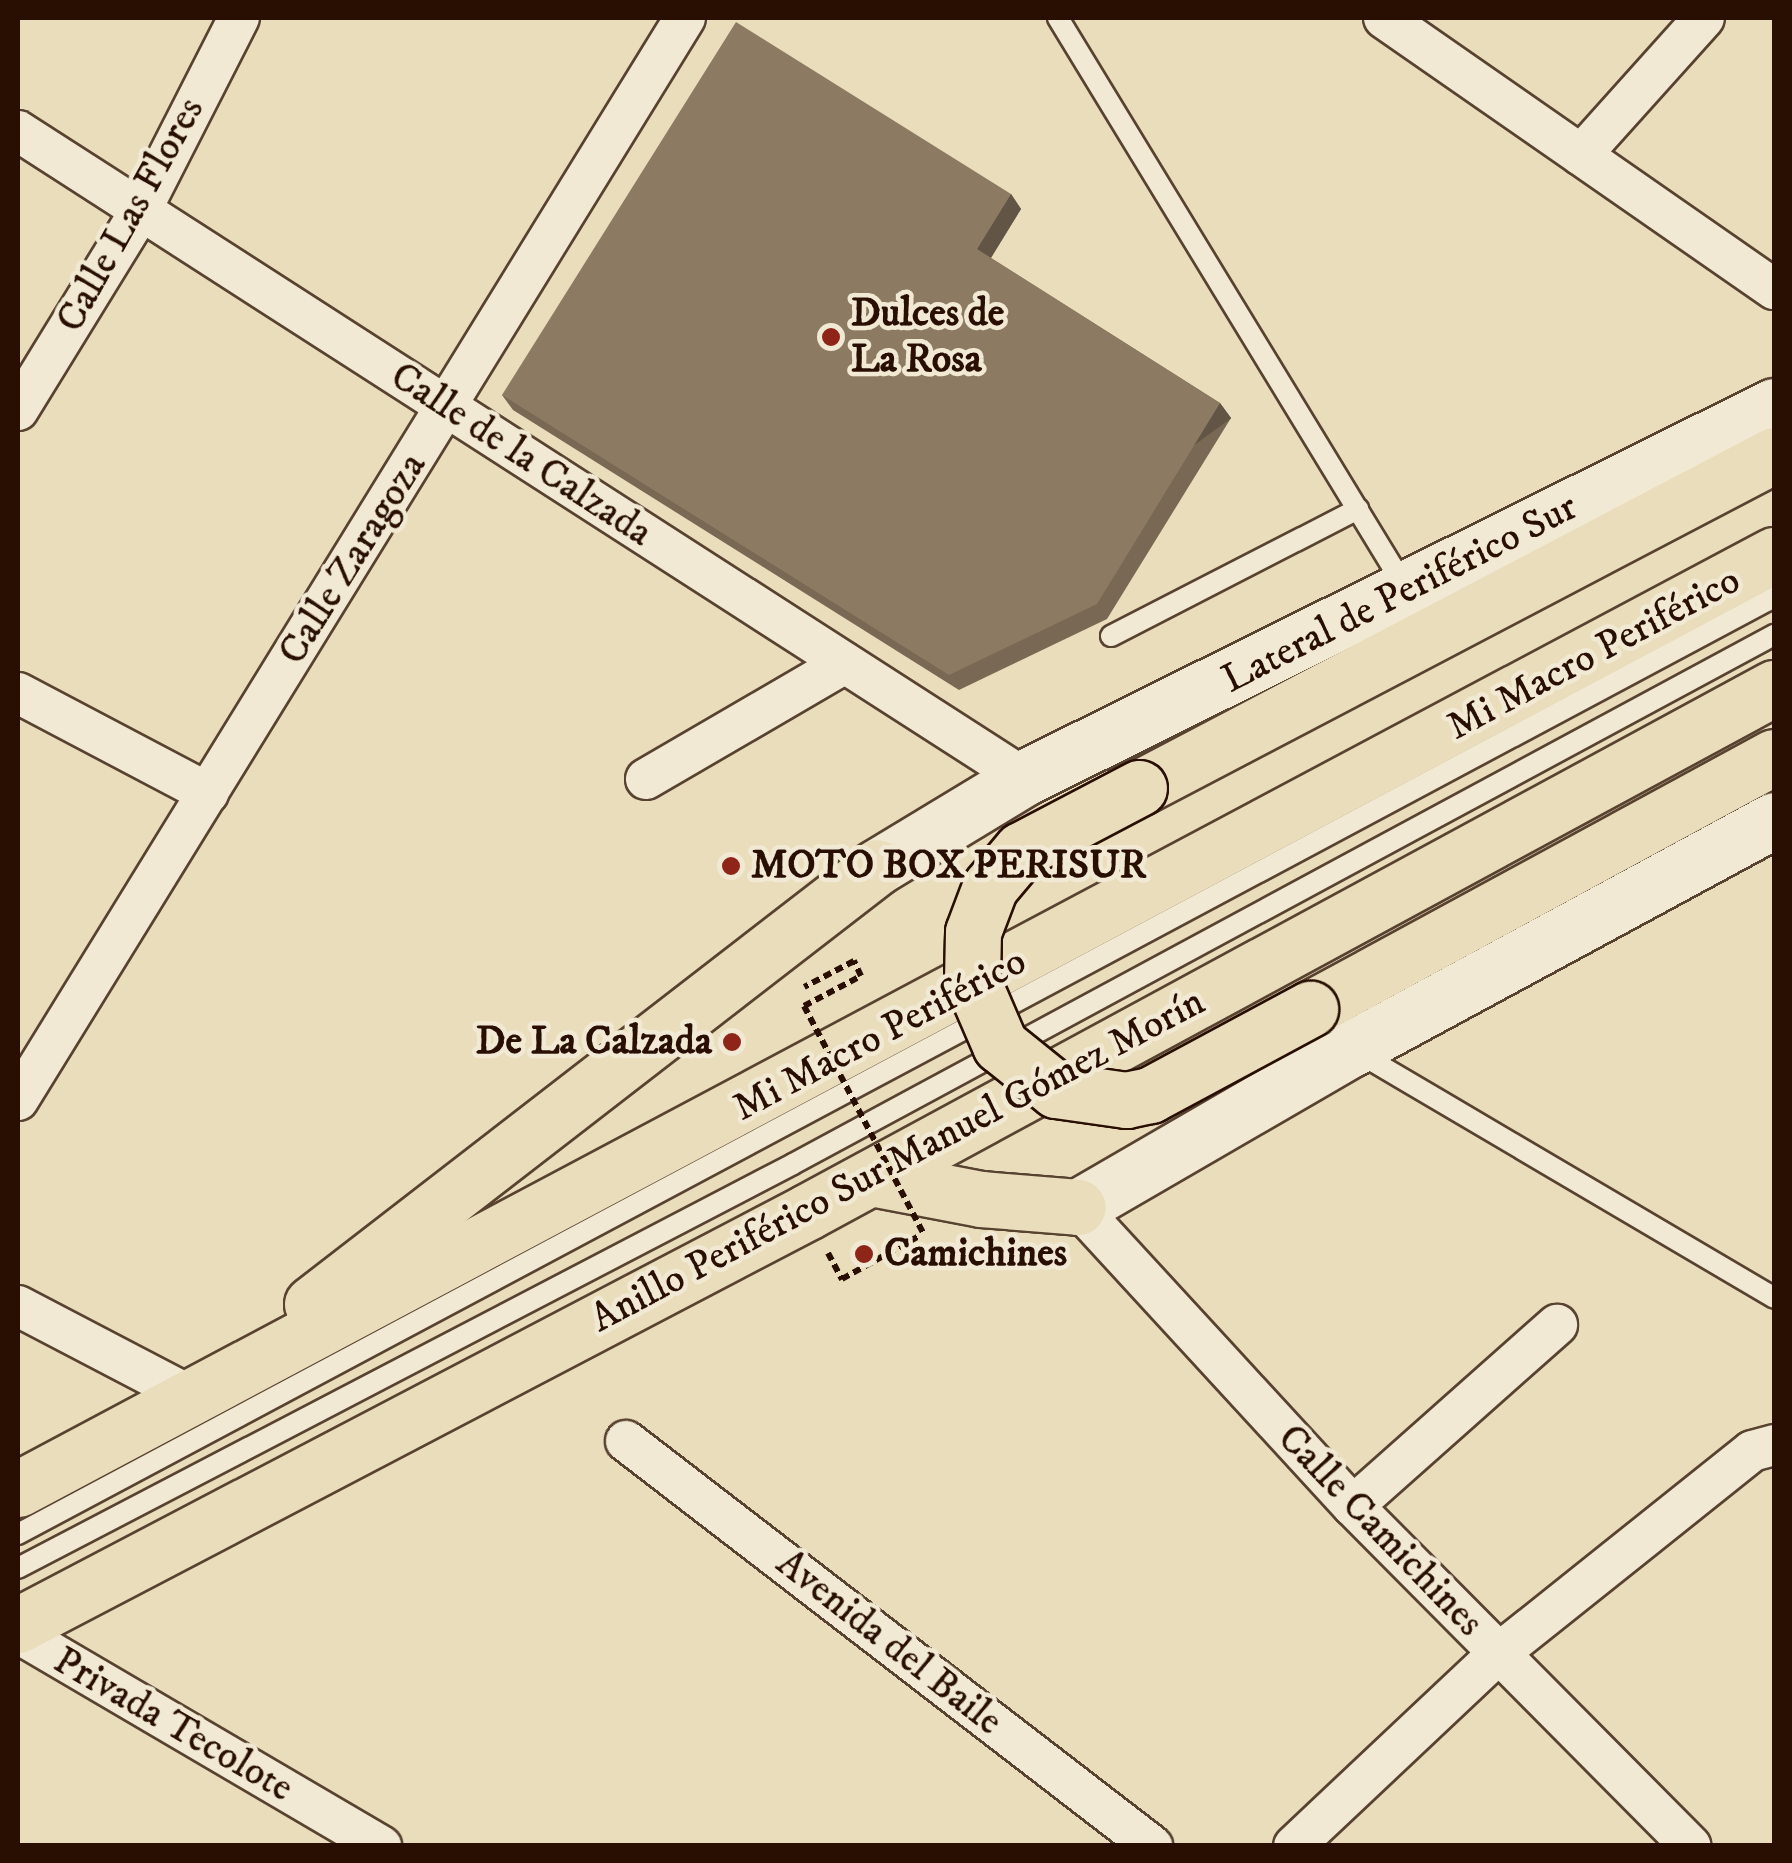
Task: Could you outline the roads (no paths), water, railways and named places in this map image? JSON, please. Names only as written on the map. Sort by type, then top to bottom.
[{"type":"highway","points":[[1774,456],[1020,850],[990,887],[973,932],[972,980],[1000,1045],[1056,1090],[1126,1100],[1150,1096],[1774,757]]},
{"type":"highway","points":[[18,1489],[1774,556]]},
{"type":"highway","name":"Anillo Periférico Sur Manuel Gómez Morín","points":[[18,1624],[871,1178],[1774,688]]},
{"type":"highway","points":[[192,1397],[877,867]]},
{"type":"highway","points":[[871,1178],[981,1199],[1078,1208]]},
{"type":"street","name":"Calle Las Flores","points":[[18,410],[140,212],[239,18]]},
{"type":"street","name":"Calle Zaragoza","points":[[18,1100],[686,18]]},
{"type":"street","points":[[1384,18],[1774,289]]},
{"type":"street","points":[[1581,155],[1704,18]]},
{"type":"street","name":"Calle de la Calzada","points":[[18,132],[1024,778]]},
{"type":"street","name":"Lateral de Periférico Sur","points":[[877,867],[1024,778],[1774,406]]},
{"type":"street","points":[[646,779],[845,663]]},
{"type":"street","points":[[18,693],[208,792]]},
{"type":"street","points":[[1078,1208],[1351,1049],[1770,828]]},
{"type":"street","name":"Calle Camichines","points":[[1078,1208],[1353,1506],[1691,1846]]},
{"type":"street","points":[[18,1306],[192,1397]]},
{"type":"street","points":[[1353,1506],[1558,1326]]},
{"type":"street","name":"Avenida del Baile","points":[[626,1441],[1152,1846]]},
{"type":"street","points":[[1294,1846],[1498,1654],[1752,1451],[1774,1445]]},
{"type":"street","name":"Privada Tecolote","points":[[18,1633],[381,1846]]},
{"type":"lane","points":[[1058,18],[1407,590]]},
{"type":"lane","points":[[1111,636],[1358,509]]},
{"type":"lane","name":"Mi Macro Periférico","points":[[18,1534],[1774,597]]},
{"type":"lane","name":"Mi Macro Periférico","points":[[18,1568],[794,1164],[1774,636]]},
{"type":"lane","points":[[1351,1049],[1774,1298]]},
{"type":"place","name":"Dulces de La Rosa","points":[[831,337]]},
{"type":"place","name":"MOTO BOX PERISUR","points":[[731,866]]},
{"type":"place","name":"De La Calzada","points":[[732,1042]]},
{"type":"place","name":"Camichines","points":[[864,1254]]}]
